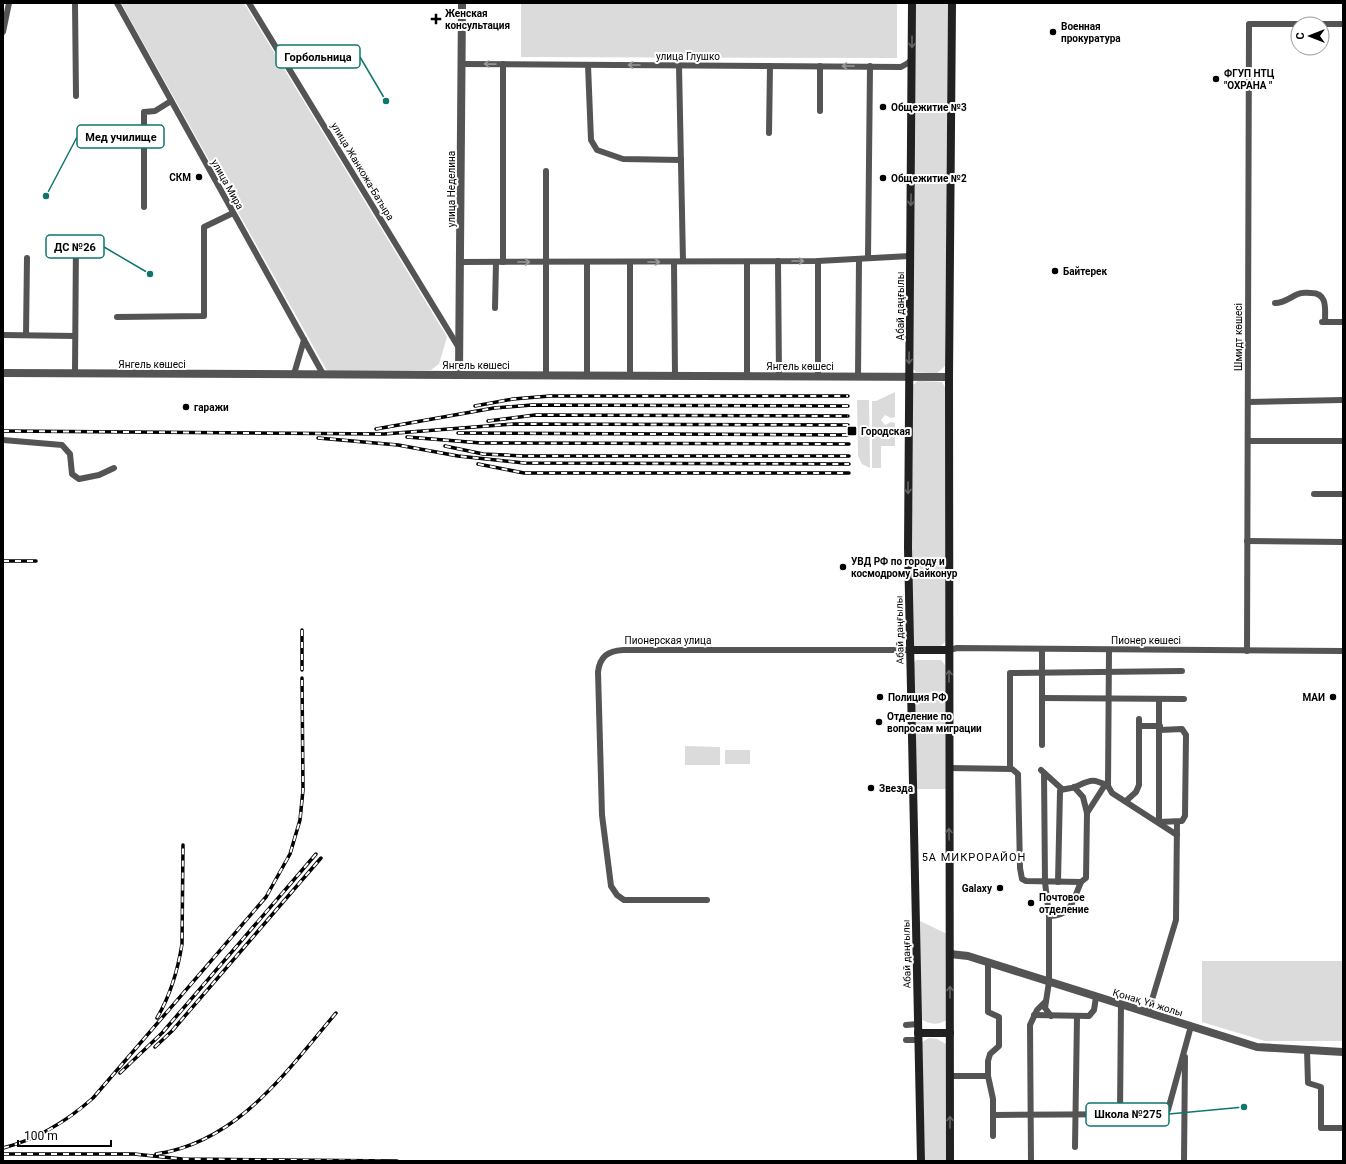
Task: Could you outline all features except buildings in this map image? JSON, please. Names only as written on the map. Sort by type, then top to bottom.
[{"type":"main road","name":"Абай даңғылы","points":[[912,3],[908,548],[921,1161]]},
{"type":"main road","points":[[950,1161],[949,377],[952,3]]},
{"type":"main road","name":"Пионерская улица","points":[[910,650],[949,650]]},
{"type":"main road","points":[[918,1032],[950,1033]]},
{"type":"street","points":[[3,32],[9,3]]},
{"type":"street","points":[[75,3],[76,96]]},
{"type":"street","name":"улица Мира","points":[[117,3],[323,374]]},
{"type":"street","name":"улица Жанкожа-Батыра","points":[[249,3],[460,350]]},
{"type":"street","name":"улица Неделина","points":[[459,375],[462,3]]},
{"type":"street","name":"Шмидт көшесі","points":[[1247,651],[1249,24],[1290,24]]},
{"type":"street","points":[[1330,24],[1343,24]]},
{"type":"street","name":"улица Глушко","points":[[462,64],[900,67],[908,63],[912,58]]},
{"type":"street","points":[[495,308],[499,262],[503,64]]},
{"type":"street","points":[[588,65],[591,140],[597,150],[624,159],[681,160]]},
{"type":"street","points":[[679,66],[683,261]]},
{"type":"street","points":[[769,133],[770,66]]},
{"type":"street","points":[[820,66],[820,111]]},
{"type":"street","points":[[868,258],[870,66]]},
{"type":"street","points":[[144,207],[144,112],[155,111],[171,101]]},
{"type":"street","points":[[546,171],[546,375]]},
{"type":"street","points":[[117,317],[204,316],[204,227],[233,213]]},
{"type":"street","points":[[75,373],[76,240]]},
{"type":"street","points":[[460,262],[747,262],[859,260],[868,258],[910,256]]},
{"type":"street","points":[[26,335],[27,258]]},
{"type":"street","points":[[858,376],[859,260]]},
{"type":"street","points":[[778,261],[779,376]]},
{"type":"street","points":[[818,261],[818,376]]},
{"type":"street","points":[[587,262],[587,375]]},
{"type":"street","points":[[630,262],[630,376]]},
{"type":"street","points":[[674,262],[675,376]]},
{"type":"street","points":[[747,262],[747,376]]},
{"type":"street","points":[[1275,303],[1287,301],[1301,293],[1316,293],[1322,295],[1325,301],[1323,322],[1343,322]]},
{"type":"street","points":[[3,335],[75,336]]},
{"type":"street","points":[[294,374],[304,340]]},
{"type":"street","name":"Янгель көшесі","points":[[3,373],[949,377]]},
{"type":"street","points":[[1248,402],[1343,400]]},
{"type":"street","points":[[3,440],[62,445],[70,454],[72,474],[79,479],[99,475],[114,468]]},
{"type":"street","points":[[1248,441],[1343,441]]},
{"type":"street","points":[[1314,494],[1343,494]]},
{"type":"street","points":[[1247,541],[1343,542]]},
{"type":"street","points":[[1042,649],[1042,745]]},
{"type":"street","name":"Пионер көшесі","points":[[949,650],[1042,649],[1343,652]]},
{"type":"street","name":"Пионерская улица","points":[[707,900],[624,900],[617,895],[611,886],[602,815],[601,791],[598,672],[601,660],[605,655],[616,650],[910,650]]},
{"type":"street","points":[[1087,812],[1107,785],[1110,698],[1109,650]]},
{"type":"street","points":[[1010,769],[1010,673],[1182,671]]},
{"type":"street","points":[[1042,698],[1184,699]]},
{"type":"street","points":[[1159,822],[1160,699]]},
{"type":"street","points":[[1126,801],[1136,792],[1139,785],[1139,719]]},
{"type":"street","points":[[1139,726],[1182,729],[1186,735],[1185,816],[1182,821],[1159,822]]},
{"type":"street","points":[[949,768],[1010,769],[1016,771],[1018,774],[1020,873],[1022,878],[1026,881],[1081,882]]},
{"type":"street","points":[[1051,1016],[1045,1008],[1049,982],[1050,916],[1045,882],[1042,771],[1062,789]]},
{"type":"street","points":[[1058,882],[1059,793],[1062,789],[1074,787],[1088,780],[1096,780],[1107,785],[1112,793],[1177,835]]},
{"type":"street","points":[[1050,916],[1060,916],[1066,913],[1081,882],[1087,874],[1087,812],[1083,797],[1074,787]]},
{"type":"street","points":[[1148,1013],[1176,920],[1177,822]]},
{"type":"street","name":"Қонақ Үй жолы","points":[[950,954],[968,956],[1257,1047],[1343,1052]]},
{"type":"street","points":[[988,963],[988,1012],[999,1017],[999,1046],[990,1054],[988,1061],[988,1076],[991,1087],[993,1115],[993,1136]]},
{"type":"street","points":[[1034,1015],[1077,1017],[1089,1016],[1092,1014],[1096,997]]},
{"type":"street","points":[[1031,1161],[1030,1025],[1034,1015],[1046,1001]]},
{"type":"street","points":[[1120,1114],[1121,1004]]},
{"type":"street","points":[[1075,1147],[1077,1017]]},
{"type":"street","points":[[906,1024],[918,1032],[906,1040]]},
{"type":"street","points":[[993,1115],[1076,1113],[1161,1114],[1168,1110],[1191,1026]]},
{"type":"street","points":[[1184,1161],[1185,1049]]},
{"type":"street","points":[[1308,1050],[1308,1083],[1321,1087],[1321,1128],[1343,1128]]},
{"type":"street","points":[[950,1076],[988,1076]]},
{"type":"shaded area","points":[[121,3],[244,3],[447,337],[439,364],[431,370],[329,371],[326,369]]},
{"type":"shaded area","points":[[521,3],[897,3],[897,58],[521,57]]},
{"type":"shaded area","points":[[915,3],[948,3],[945,366],[937,373],[916,372],[912,368]]},
{"type":"shaded area","points":[[918,381],[942,382],[946,389],[946,641],[940,647],[915,647],[911,639],[913,385]]},
{"type":"shaded area","points":[[895,392],[895,417],[891,418],[885,415],[881,420],[885,425],[891,422],[895,423],[895,446],[881,446],[881,468],[872,468],[872,401],[876,401]]},
{"type":"shaded area","points":[[857,400],[869,400],[870,468],[862,464],[858,456]]},
{"type":"shaded area","points":[[916,660],[941,660],[945,665],[946,789],[914,789],[913,664]]},
{"type":"shaded area","points":[[685,746],[720,747],[720,765],[685,765]]},
{"type":"shaded area","points":[[725,750],[750,750],[750,764],[725,764]]},
{"type":"shaded area","points":[[918,920],[947,934],[947,1020],[940,1023],[931,1023],[921,1019]]},
{"type":"shaded area","points":[[1202,961],[1343,961],[1343,1041],[1265,1041],[1202,1022]]},
{"type":"shaded area","points":[[929,1038],[937,1039],[946,1044],[946,1161],[925,1161],[922,1042]]},
{"type":"railway","points":[[475,406],[513,399],[550,396],[848,396]]},
{"type":"railway","points":[[376,429],[494,408],[532,405],[848,406]]},
{"type":"railway","points":[[488,421],[535,415],[848,416]]},
{"type":"railway","points":[[3,431],[384,434],[514,424],[848,425]]},
{"type":"railway","points":[[458,433],[848,435]]},
{"type":"railway","points":[[407,437],[481,443],[849,444]]},
{"type":"railway","points":[[318,438],[398,445],[458,456],[524,463],[849,464]]},
{"type":"railway","points":[[445,446],[483,454],[523,456],[849,456]]},
{"type":"railway","points":[[478,464],[524,473],[849,473]]},
{"type":"railway","points":[[3,561],[36,561]]},
{"type":"railway","points":[[302,630],[302,670]]},
{"type":"railway","points":[[3,1148],[28,1140],[51,1129],[83,1107],[93,1098],[266,897],[290,854],[300,820],[303,790],[302,678]]},
{"type":"railway","points":[[157,1018],[166,1001],[173,982],[182,944],[183,845]]},
{"type":"railway","points":[[120,1073],[162,1033],[316,854]]},
{"type":"railway","points":[[155,1047],[172,1031],[321,858]]},
{"type":"railway","points":[[156,1154],[185,1147],[212,1135],[236,1120],[279,1080],[336,1013]]},
{"type":"railway","points":[[3,1154],[134,1154],[182,1159],[397,1161]]},
{"type":"place","name":"Женская консультация","points":[[436,19]]},
{"type":"place","name":"Военная прокуратура","points":[[1053,32]]},
{"type":"place","name":"ФГУП НТЦ \"ОХРАНА \"","points":[[1216,79]]},
{"type":"place","name":"Горбольница","points":[[386,101]]},
{"type":"place","name":"Общежитие №3","points":[[883,107]]},
{"type":"place","name":"СКМ","points":[[199,177]]},
{"type":"place","name":"Общежитие №2","points":[[883,178]]},
{"type":"place","name":"Мед училище","points":[[46,196]]},
{"type":"place","name":"Байтерек","points":[[1055,271]]},
{"type":"place","name":"ДС №26","points":[[150,274]]},
{"type":"place","name":"гаражи","points":[[186,407]]},
{"type":"place","name":"Городская","points":[[852,431]]},
{"type":"place","name":"УВД РФ по городу и космодрому Байконур","points":[[843,567]]},
{"type":"place","name":"Полиция РФ","points":[[880,697]]},
{"type":"place","name":"МАИ","points":[[1333,697]]},
{"type":"place","name":"Отделение по вопросам миграции","points":[[879,722]]},
{"type":"place","name":"Звезда","points":[[871,788]]},
{"type":"place","name":"Galaxy","points":[[1000,888]]},
{"type":"place","name":"Почтовое отделение","points":[[1031,903]]},
{"type":"place","name":"Школа №275","points":[[1244,1107]]},
{"type":"district","name":"5А МИКРОРАЙОН","points":[[974,857]]}]
